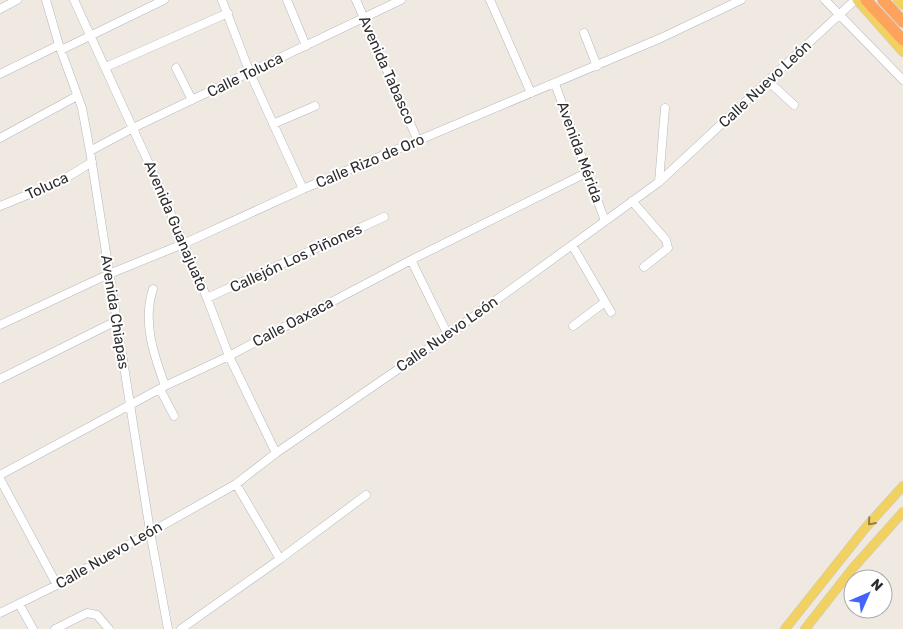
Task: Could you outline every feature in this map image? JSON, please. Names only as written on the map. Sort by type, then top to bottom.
[{"type":"highway","points":[[866,0],[903,40]]},
{"type":"highway","points":[[883,0],[902,21]]},
{"type":"main road","points":[[856,0],[903,52]]},
{"type":"main road","points":[[898,0],[903,5]]},
{"type":"main road","points":[[785,629],[867,526],[903,486]]},
{"type":"main road","points":[[806,629],[853,568],[903,512]]},
{"type":"street","points":[[0,9],[17,0]]},
{"type":"street","name":"Avenida Chiapas","points":[[46,0],[60,47],[82,108],[150,532],[168,629]]},
{"type":"street","name":"Avenida Guanajuato","points":[[74,0],[133,128],[207,298],[229,356],[276,453]]},
{"type":"street","points":[[0,74],[91,35],[164,0]]},
{"type":"street","points":[[222,0],[250,73],[303,189]]},
{"type":"street","points":[[286,0],[306,46]]},
{"type":"street","name":"Avenida Tabasco","points":[[356,0],[418,141]]},
{"type":"street","name":"Calle Toluca","points":[[90,151],[133,128],[401,0]]},
{"type":"street","points":[[490,0],[531,93]]},
{"type":"street","name":"Calle Rizo de Oro","points":[[0,325],[109,274],[183,244],[303,189],[597,66],[741,0]]},
{"type":"street","points":[[824,0],[903,80]]},
{"type":"street","name":"Calle Nuevo León","points":[[0,613],[57,585],[236,484],[276,453],[448,335],[659,182],[856,0]]},
{"type":"street","points":[[106,67],[228,13]]},
{"type":"street","points":[[584,33],[597,66]]},
{"type":"street","points":[[176,68],[192,100]]},
{"type":"street","points":[[768,81],[794,104]]},
{"type":"street","name":"Avenida Mérida","points":[[555,84],[605,221]]},
{"type":"street","points":[[0,138],[77,96]]},
{"type":"street","points":[[273,124],[314,106]]},
{"type":"street","points":[[659,182],[665,108]]},
{"type":"street","name":"Toluca","points":[[0,206],[61,181],[92,162]]},
{"type":"street","name":"Calle Oaxaca","points":[[0,475],[162,388],[229,356],[411,260],[588,172]]},
{"type":"street","points":[[632,201],[666,240],[668,248],[644,267]]},
{"type":"street","name":"Callejón Los Piñones","points":[[207,298],[384,217]]},
{"type":"street","points":[[572,245],[611,312]]},
{"type":"street","points":[[411,260],[448,335]]},
{"type":"street","points":[[153,289],[149,303],[150,338],[162,388],[174,416]]},
{"type":"street","points":[[573,326],[605,302]]},
{"type":"street","points":[[0,379],[116,321]]},
{"type":"street","points":[[0,479],[57,585]]},
{"type":"street","points":[[236,484],[280,559]]},
{"type":"street","points":[[181,629],[366,495]]},
{"type":"street","points":[[19,604],[33,629]]},
{"type":"street","points":[[55,629],[87,613],[97,615],[109,629]]}]
